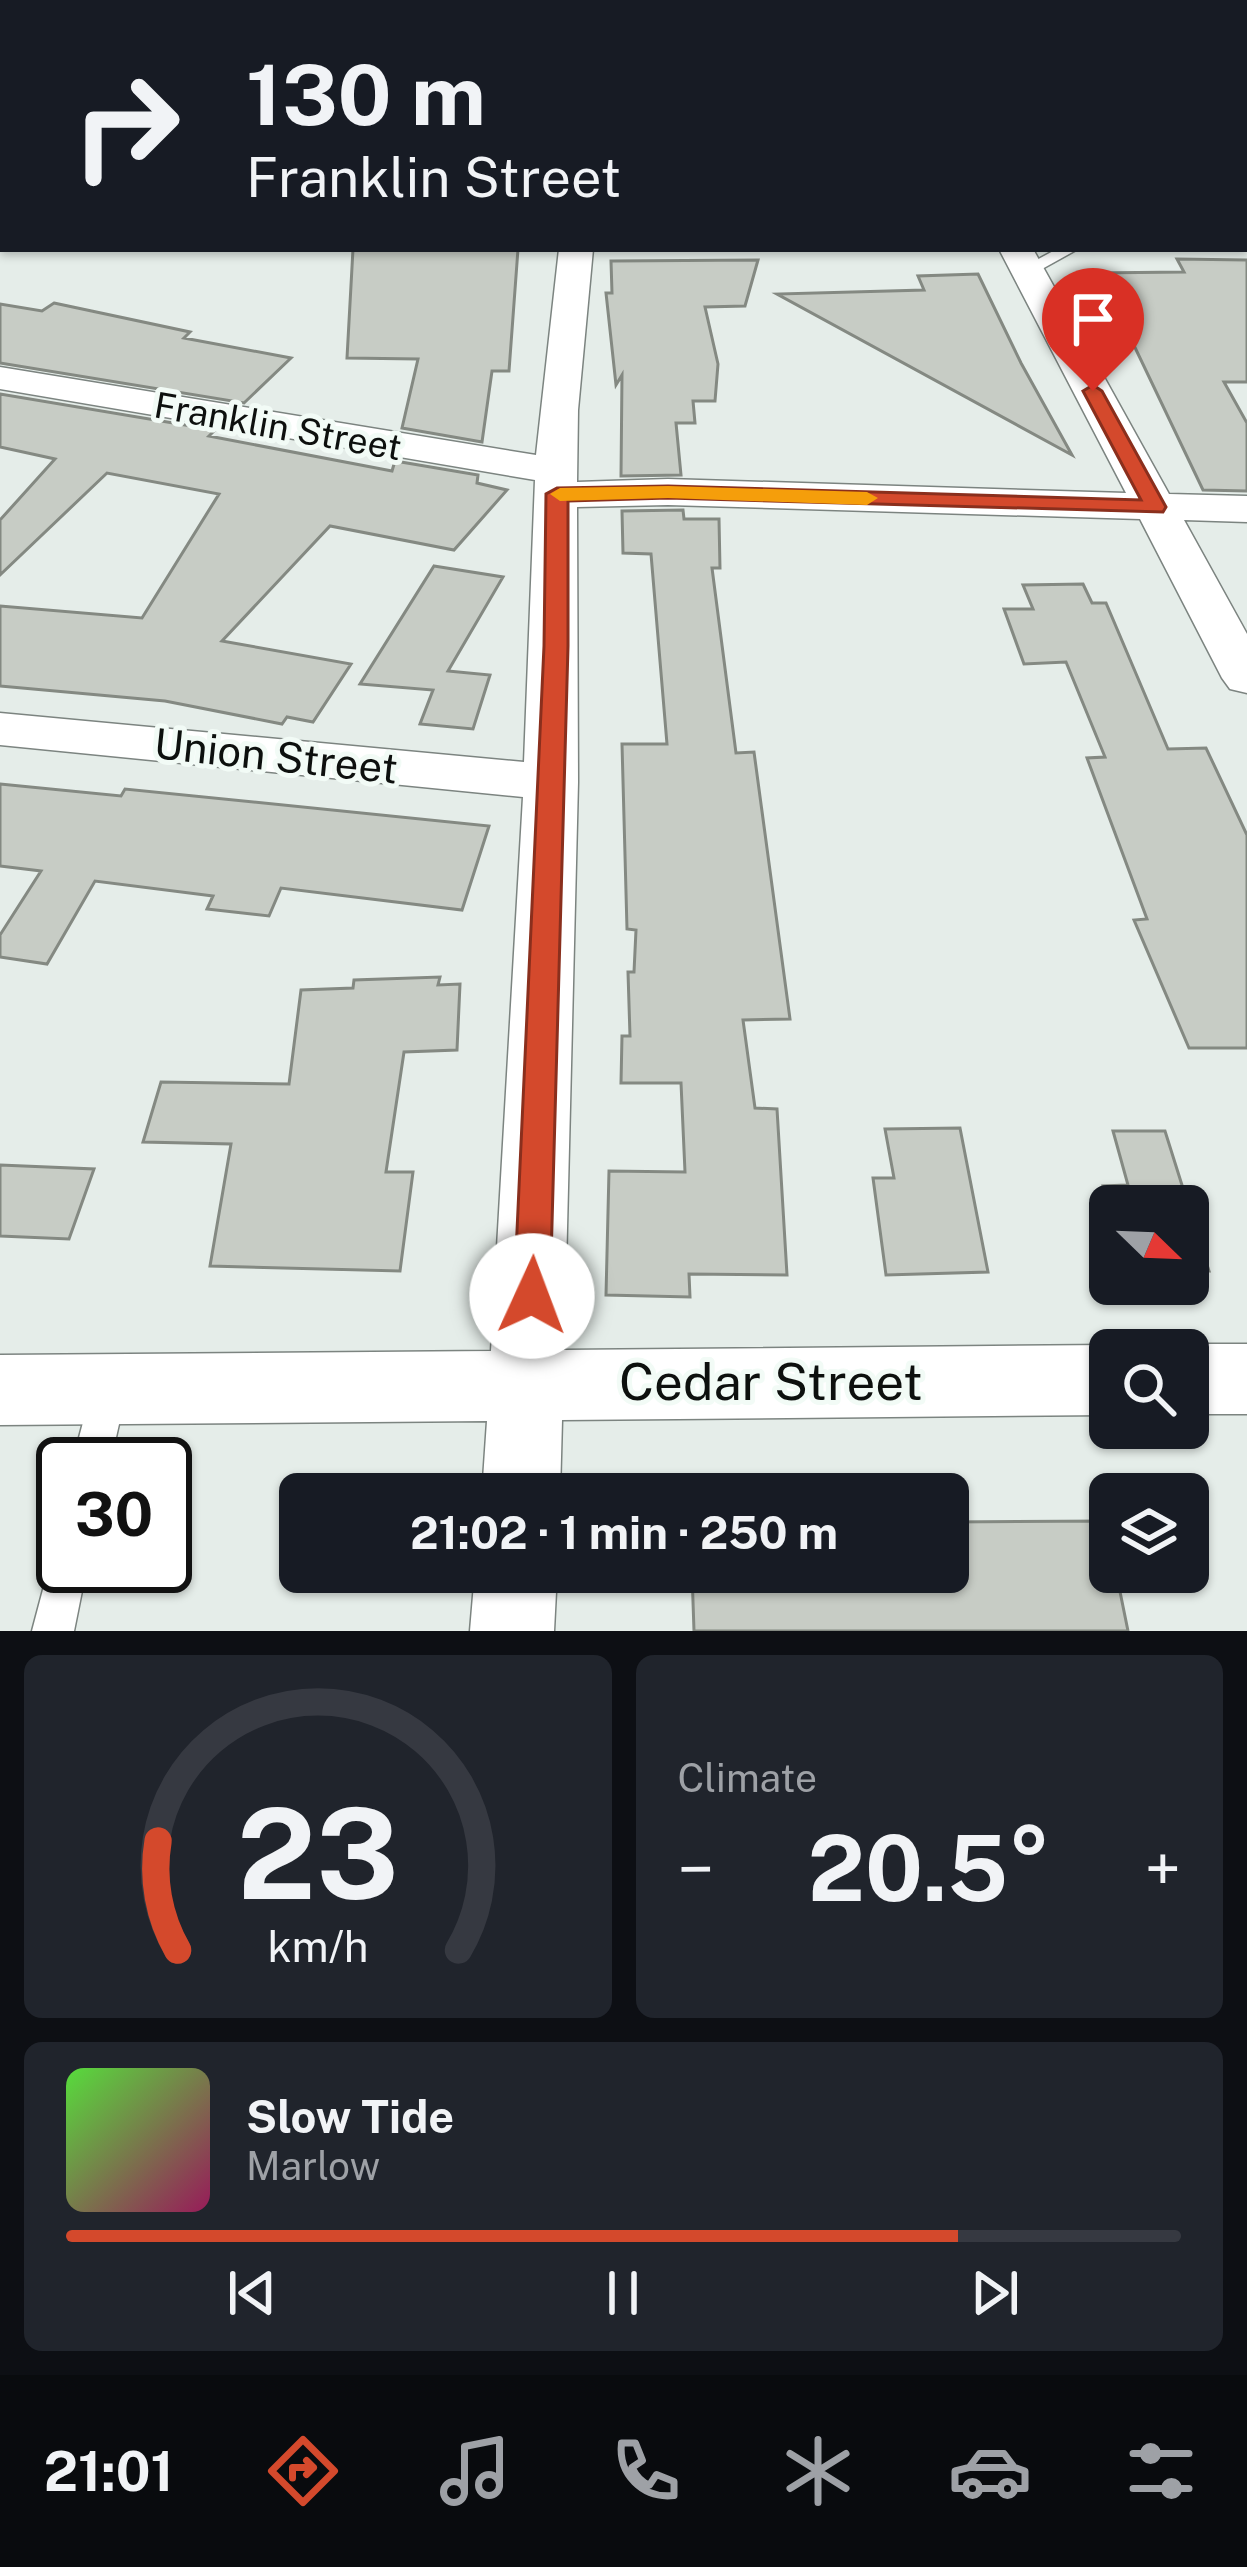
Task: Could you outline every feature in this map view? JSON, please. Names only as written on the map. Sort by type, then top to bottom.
[{"type":"street","points":[[522,1473],[552,782],[557,410],[576,252]]},
{"type":"street","points":[[1022,260],[1247,678]]},
{"type":"street","name":"Franklin Street","points":[[0,378],[557,483],[668,492],[1247,509]]},
{"type":"street","name":"Union Street","points":[[0,729],[552,782]]},
{"type":"street","points":[[1209,1379],[1247,1379]]},
{"type":"street","name":"Cedar Street","points":[[0,1390],[1089,1380]]},
{"type":"street","points":[[512,1631],[515,1593]]},
{"type":"lane","points":[[1022,260],[1057,252]]},
{"type":"lane","points":[[97,1437],[107,1389]]},
{"type":"lane","points":[[53,1631],[62,1593]]},
{"type":"building","points":[[353,252],[518,252],[509,371],[492,371],[482,442],[402,428],[418,359],[347,358]]},
{"type":"building","points":[[1177,259],[1247,260],[1247,382],[1224,382],[1247,423],[1247,491],[1203,490],[1130,337],[1093,273],[1184,272]]},
{"type":"building","points":[[758,260],[745,306],[705,307],[718,364],[715,401],[693,401],[695,423],[676,423],[681,475],[621,476],[622,375],[616,385],[606,293],[612,293],[611,261]]},
{"type":"building","points":[[978,274],[1072,455],[777,294],[924,290],[918,276]]},
{"type":"building","points":[[54,303],[190,332],[184,338],[291,358],[244,403],[0,363],[0,304],[42,311]]},
{"type":"building","points":[[0,394],[215,430],[209,436],[392,471],[395,461],[478,475],[477,483],[507,490],[454,550],[330,526],[222,641],[351,664],[313,722],[287,717],[282,724],[165,701],[0,686],[0,606],[142,618],[219,494],[107,473],[0,575],[0,520],[55,459],[0,447]]},
{"type":"building","points":[[683,510],[684,519],[719,519],[720,568],[712,568],[736,753],[754,752],[790,1019],[743,1020],[755,1108],[777,1109],[787,1275],[689,1274],[690,1297],[606,1295],[609,1171],[685,1172],[681,1083],[621,1083],[622,1036],[630,1036],[628,972],[634,972],[636,930],[627,929],[622,744],[667,744],[651,554],[623,553],[622,511]]},
{"type":"building","points":[[434,566],[503,577],[448,671],[490,675],[473,729],[420,724],[433,690],[360,684]]},
{"type":"building","points":[[1083,584],[1092,603],[1106,603],[1168,749],[1206,748],[1247,835],[1247,1048],[1189,1048],[1134,920],[1147,919],[1087,758],[1105,757],[1066,662],[1024,664],[1004,609],[1033,609],[1023,585]]},
{"type":"building","points":[[0,784],[121,796],[125,789],[489,826],[462,910],[281,888],[269,916],[207,909],[213,896],[95,881],[47,964],[0,957],[0,935],[41,871],[0,866]]},
{"type":"building","points":[[440,977],[438,985],[460,984],[457,1050],[404,1052],[386,1172],[413,1172],[400,1271],[210,1266],[231,1144],[143,1142],[161,1082],[289,1084],[301,990],[353,988],[354,980]]},
{"type":"building","points":[[960,1128],[988,1272],[886,1275],[873,1178],[894,1178],[885,1129]]},
{"type":"building","points":[[1113,1131],[1165,1131],[1182,1185],[1128,1185]]},
{"type":"building","points":[[0,1165],[94,1169],[69,1239],[0,1236]]},
{"type":"building","points":[[1089,1521],[1089,1593],[1120,1593],[1128,1631],[694,1631],[693,1593],[969,1593],[969,1522]]},
{"type":"slow traffic","points":[[560,494],[867,498]]},
{"type":"route","points":[[532,1296],[556,646],[557,494],[668,492],[1156,507],[1093,391]]}]
